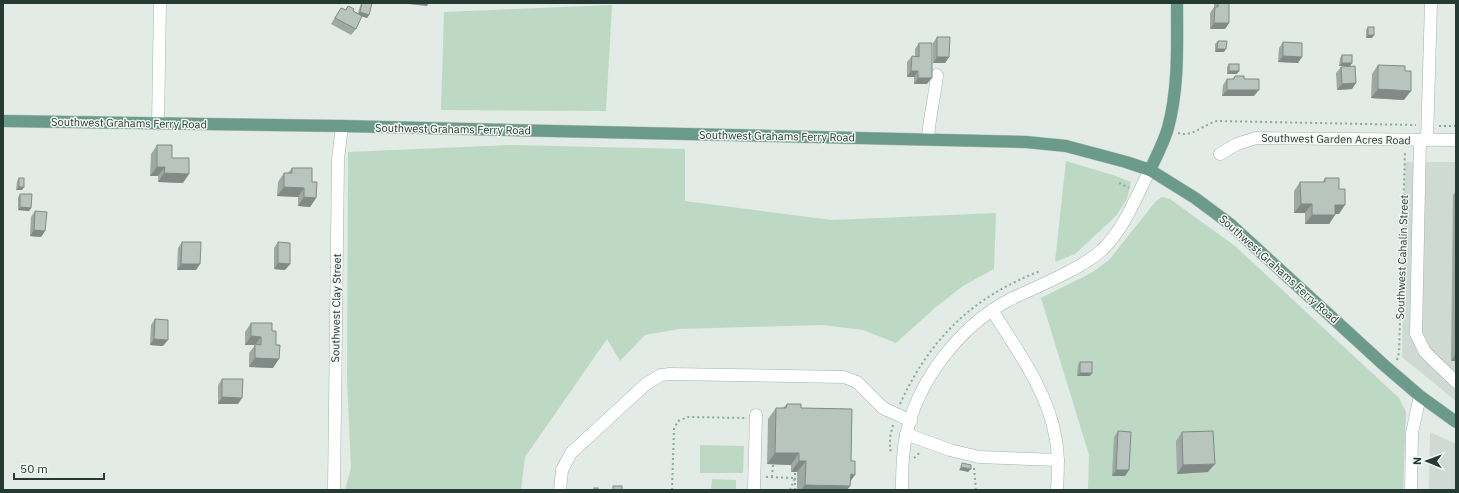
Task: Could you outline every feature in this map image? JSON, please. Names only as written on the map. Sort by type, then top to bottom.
[{"type":"main road","points":[[1150,170],[1168,129],[1177,67],[1177,3]]},
{"type":"main road","name":"Southwest Grahams Ferry Road","points":[[3,121],[342,126],[928,139],[1026,142],[1066,146],[1112,157],[1150,170],[1195,198],[1230,224],[1420,396],[1456,422]]},
{"type":"street","points":[[158,124],[160,3]]},
{"type":"street","points":[[1431,3],[1427,126],[1423,140],[1416,334],[1424,352],[1456,382]]},
{"type":"street","points":[[928,139],[929,118],[935,100],[937,75]]},
{"type":"street","name":"Southwest Clay Street","points":[[334,490],[338,159],[342,126]]},
{"type":"street","name":"Southwest Garden Acres Road","points":[[1220,154],[1237,144],[1256,138],[1456,140]]},
{"type":"street","points":[[902,490],[903,456],[906,434],[925,387],[954,343],[992,310],[1082,264],[1102,250],[1122,224],[1150,170]]},
{"type":"street","points":[[992,310],[1034,379],[1042,398],[1055,435],[1058,460],[1057,490]]},
{"type":"street","points":[[560,490],[562,470],[572,453],[646,384],[661,375],[844,377],[857,382],[879,405],[896,415],[911,421]]},
{"type":"street","points":[[1411,490],[1412,433],[1420,396]]},
{"type":"street","points":[[754,490],[756,416]]},
{"type":"street","points":[[906,434],[950,450],[979,457],[1058,460]]},
{"type":"path","points":[[1168,129],[1186,135],[1217,121],[1456,126]]},
{"type":"path","name":"Southwest Cahalin Street","points":[[1393,372],[1399,353],[1405,140]]},
{"type":"path","points":[[1119,183],[1132,190]]},
{"type":"path","points":[[924,454],[918,454],[913,461],[890,450],[890,437],[896,415],[923,360],[953,324],[972,308],[998,290],[1042,270]]},
{"type":"path","points":[[672,490],[674,429],[678,421],[688,416],[756,416]]},
{"type":"path","points":[[772,477],[773,465]]},
{"type":"path","points":[[968,467],[976,468],[976,490]]},
{"type":"path","points":[[794,490],[795,472]]},
{"type":"path","points":[[755,477],[795,478]]},
{"type":"path","points":[[790,490],[795,478]]},
{"type":"shaded area","points":[[1405,162],[1456,162],[1456,401],[1402,357]]},
{"type":"shaded area","points":[[1430,432],[1456,444],[1456,490],[1429,490]]},
{"type":"green space","points":[[612,5],[606,111],[441,110],[444,12]]},
{"type":"green space","points":[[511,145],[685,149],[685,201],[832,220],[996,213],[994,269],[963,286],[936,307],[896,343],[863,330],[822,325],[679,329],[645,335],[620,361],[607,339],[525,457],[521,490],[345,490],[351,468],[347,379],[348,152]]},
{"type":"green space","points":[[1066,161],[1131,182],[1127,199],[1116,216],[1075,254],[1055,262]]},
{"type":"green space","points":[[1162,197],[1170,199],[1235,246],[1399,398],[1406,412],[1403,490],[1088,490],[1089,455],[1041,298],[1091,273],[1109,260],[1156,201]]},
{"type":"green space","points":[[700,445],[744,446],[743,473],[700,473]]},
{"type":"green space","points":[[712,479],[736,480],[736,490],[711,490]]},
{"type":"building","points":[[362,3],[372,3],[369,15],[360,12]]},
{"type":"building","points":[[1218,3],[1229,3],[1229,23],[1214,23],[1215,7],[1218,7]]},
{"type":"building","points":[[348,6],[362,16],[356,29],[335,18],[341,8],[346,10]]},
{"type":"building","points":[[1368,27],[1374,27],[1374,35],[1368,35]]},
{"type":"building","points":[[937,37],[950,37],[949,57],[937,57]]},
{"type":"building","points":[[1218,41],[1227,41],[1226,49],[1217,49]]},
{"type":"building","points":[[1283,42],[1302,43],[1302,57],[1283,56]]},
{"type":"building","points":[[919,43],[932,43],[932,78],[918,78],[918,71],[911,71],[912,56],[919,57]]},
{"type":"building","points":[[1342,55],[1352,55],[1352,63],[1342,63]]},
{"type":"building","points":[[1229,64],[1239,64],[1239,71],[1229,71]]},
{"type":"building","points":[[1378,65],[1405,66],[1405,71],[1411,71],[1411,91],[1378,89]]},
{"type":"building","points":[[1355,66],[1356,83],[1342,84],[1341,67]]},
{"type":"building","points":[[1235,76],[1244,76],[1244,79],[1259,79],[1259,90],[1227,90],[1227,79],[1234,79]]},
{"type":"building","points":[[157,145],[172,145],[172,158],[189,158],[189,174],[164,173],[165,167],[157,167]]},
{"type":"building","points":[[292,168],[312,168],[312,182],[317,182],[316,198],[304,197],[304,188],[284,187],[284,173],[292,173]]},
{"type":"building","points":[[19,178],[24,178],[24,187],[19,187]]},
{"type":"building","points":[[1325,178],[1339,178],[1339,189],[1345,189],[1345,205],[1335,205],[1335,215],[1312,215],[1312,204],[1301,204],[1300,182],[1325,182]]},
{"type":"building","points":[[20,194],[32,194],[31,208],[20,207]]},
{"type":"building","points":[[35,211],[47,212],[45,231],[34,230]]},
{"type":"building","points":[[182,242],[201,242],[200,264],[181,264]]},
{"type":"building","points":[[278,242],[290,243],[290,264],[278,263]]},
{"type":"building","points":[[155,319],[168,320],[168,340],[154,339]]},
{"type":"building","points":[[251,323],[272,323],[272,331],[276,331],[276,345],[280,345],[279,359],[255,358],[255,344],[261,345],[261,337],[251,336]]},
{"type":"building","points":[[1080,362],[1092,362],[1092,373],[1080,373]]},
{"type":"building","points":[[222,379],[243,379],[242,398],[222,397]]},
{"type":"building","points":[[787,404],[801,404],[801,408],[852,409],[851,461],[855,461],[855,475],[851,474],[850,486],[805,485],[806,461],[799,461],[799,453],[775,453],[776,408],[786,408]]},
{"type":"building","points":[[1118,431],[1131,432],[1129,470],[1116,470]]},
{"type":"building","points":[[1213,431],[1215,464],[1183,465],[1182,432]]},
{"type":"building","points":[[962,463],[971,465],[971,469],[961,467]]},
{"type":"building","points":[[613,486],[622,486],[622,490],[613,490]]}]
